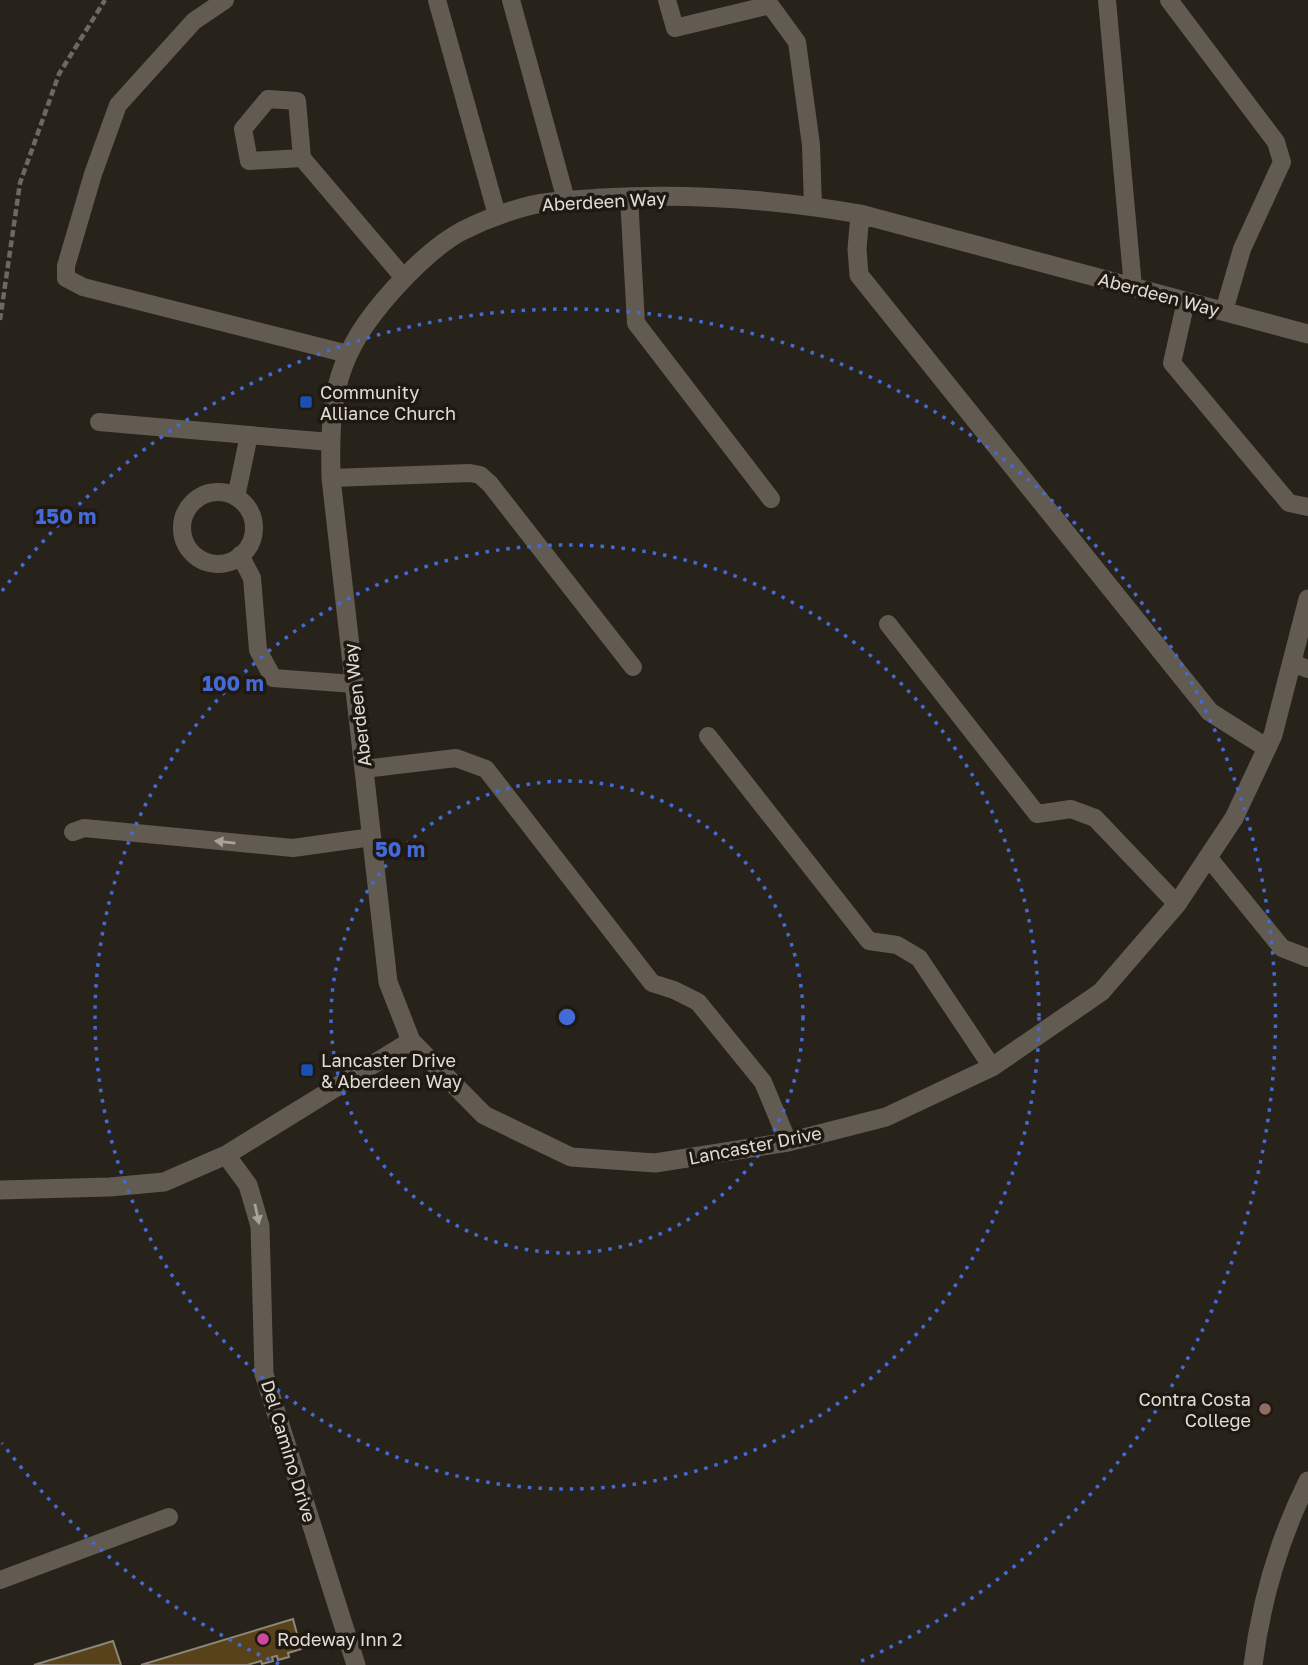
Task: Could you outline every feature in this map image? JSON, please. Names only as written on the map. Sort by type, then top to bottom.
[{"type":"street","name":"Aberdeen Way","points":[[411,1041],[388,982],[331,478],[330,443],[340,371],[348,354],[369,317],[431,252],[451,238],[497,215],[533,205],[566,200],[629,197],[720,198],[813,206],[860,214],[1308,334]]},
{"type":"street","points":[[860,214],[857,249],[859,275],[1210,712],[1266,748]]},
{"type":"street","name":"Lancaster Drive","points":[[411,1041],[484,1115],[571,1157],[656,1163],[788,1142],[886,1117],[992,1067],[1101,992],[1177,904],[1234,818],[1273,735],[1300,666],[1308,599]]},
{"type":"street","points":[[0,1190],[110,1187],[164,1182],[226,1155],[411,1041]]},
{"type":"street","name":"Del Camino Drive","points":[[226,1155],[248,1185],[260,1226],[264,1374],[356,1665]]},
{"type":"street","points":[[1253,1665],[1258,1627],[1270,1584],[1293,1512],[1308,1480]]},
{"type":"lane","points":[[225,0],[194,21],[118,105],[93,174],[66,266],[66,278],[83,287],[348,354]]},
{"type":"lane","points":[[437,0],[497,215]]},
{"type":"lane","points":[[511,0],[566,200]]},
{"type":"lane","points":[[667,0],[675,28],[769,3],[797,42],[811,145],[813,206]]},
{"type":"lane","points":[[1107,0],[1133,287]]},
{"type":"lane","points":[[1169,0],[1276,142],[1282,162],[1241,249],[1224,312]]},
{"type":"lane","points":[[302,158],[404,278]]},
{"type":"lane","points":[[629,197],[636,323],[771,499]]},
{"type":"lane","points":[[1186,301],[1172,363],[1289,503],[1308,507]]},
{"type":"lane","points":[[99,422],[330,443]]},
{"type":"lane","points":[[236,497],[249,435]]},
{"type":"lane","points":[[331,478],[470,473],[480,475],[490,484],[633,667]]},
{"type":"lane","points":[[210,492],[224,492],[236,497],[248,507],[253,520],[254,534],[248,548],[225,563],[211,563],[198,558],[188,549],[182,535],[187,508],[197,498],[210,492]]},
{"type":"lane","points":[[240,555],[252,578],[258,650],[273,678],[354,684]]},
{"type":"lane","points":[[888,624],[1037,814],[1072,808],[1095,818],[1177,904]]},
{"type":"lane","points":[[708,736],[869,941],[897,945],[919,958],[992,1067]]},
{"type":"lane","points":[[364,769],[456,758],[486,769],[652,984],[674,990],[698,1002],[763,1082],[788,1142]]},
{"type":"lane","points":[[73,832],[84,828],[293,848],[372,837]]},
{"type":"lane","points":[[1208,857],[1282,948],[1308,958]]},
{"type":"lane","points":[[0,1580],[169,1517]]},
{"type":"path","points":[[0,320],[20,183],[59,74],[105,0]]},
{"type":"building","name":"Rodeway Inn 2","points":[[293,1619],[301,1649],[288,1653],[289,1657],[278,1660],[277,1656],[272,1657],[273,1661],[247,1665],[141,1665]]},
{"type":"building","points":[[113,1641],[121,1665],[34,1665]]},
{"type":"place","name":"Community Alliance Church","points":[[306,402]]},
{"type":"place","name":"Lancaster Drive & Aberdeen Way","points":[[307,1070]]},
{"type":"place","name":"Contra Costa College","points":[[1265,1409]]},
{"type":"place","name":"Rodeway Inn 2","points":[[263,1639]]}]
